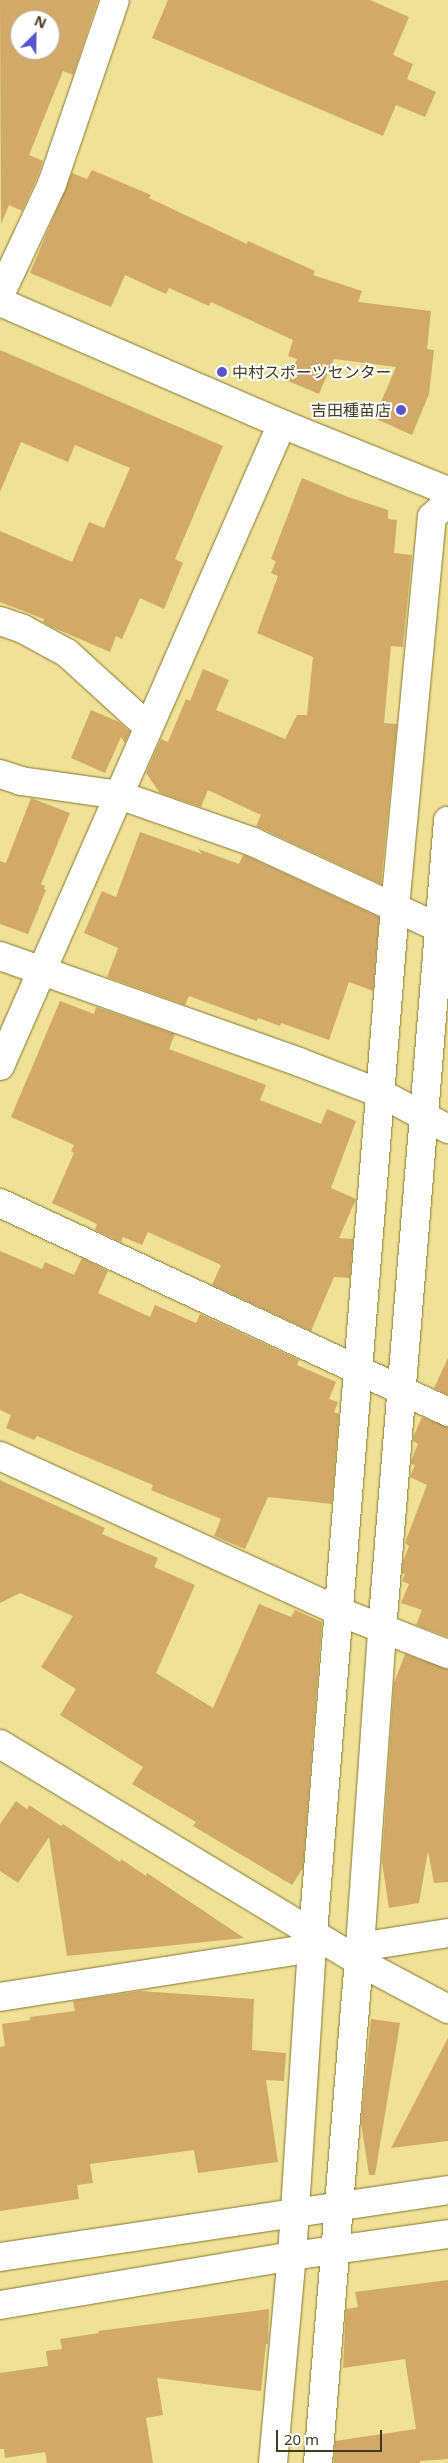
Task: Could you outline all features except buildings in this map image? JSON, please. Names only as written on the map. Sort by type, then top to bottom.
[{"type":"street","points":[[0,295],[52,184],[115,0]]},
{"type":"street","points":[[0,302],[282,424],[448,491]]},
{"type":"street","points":[[0,1066],[282,424]]},
{"type":"street","points":[[273,2463],[292,2256],[313,1940],[340,1612],[357,1370],[382,1094],[395,907],[432,517],[448,502]]},
{"type":"street","points":[[0,621],[23,629],[67,653],[148,727]]},
{"type":"street","points":[[0,774],[21,781],[119,795],[253,842],[444,930]]},
{"type":"street","points":[[318,2463],[333,2252],[359,1954],[401,1390],[424,1115],[444,930],[448,821]]},
{"type":"street","points":[[0,956],[299,1062],[382,1094],[448,1129]]},
{"type":"street","points":[[0,1203],[448,1412]]},
{"type":"street","points":[[0,1456],[340,1612],[382,1630],[448,1654]]},
{"type":"street","points":[[0,1744],[313,1940],[359,1954],[448,2010]]},
{"type":"street","points":[[359,1954],[448,1933]]},
{"type":"street","points":[[0,1997],[313,1940]]},
{"type":"street","points":[[0,2257],[448,2190]]},
{"type":"street","points":[[0,2305],[292,2256],[333,2252],[448,2234]]},
{"type":"place","name":"中村スポーツセンター","points":[[222,372]]},
{"type":"place","name":"吉田種苗店","points":[[401,410]]}]
